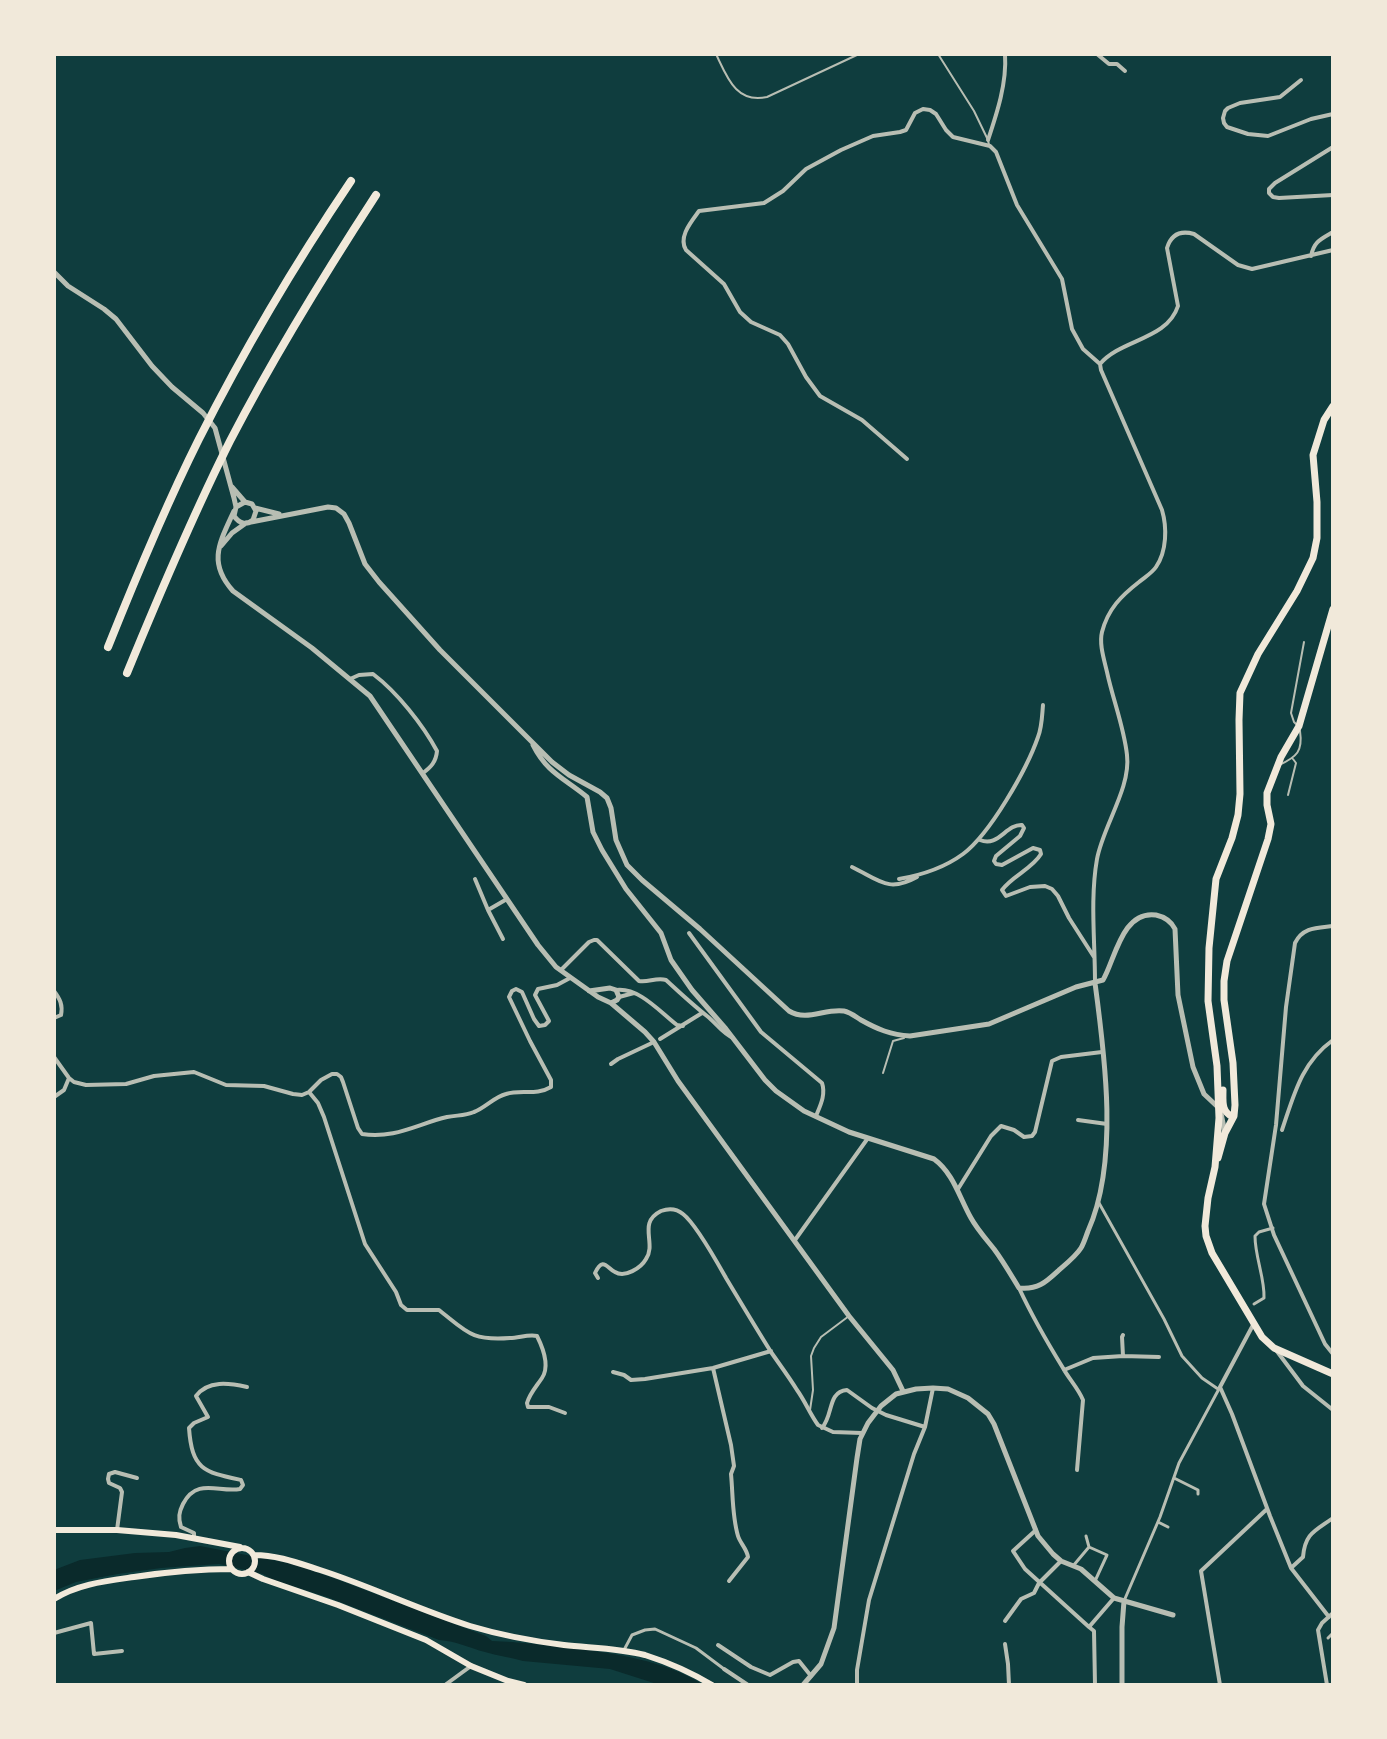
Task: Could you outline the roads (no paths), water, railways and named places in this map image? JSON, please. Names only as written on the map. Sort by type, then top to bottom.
[{"type":"highway","points":[[108,647],[147,552],[198,441],[240,360],[313,236],[351,181]]},
{"type":"highway","points":[[127,674],[164,584],[237,429],[299,317],[376,195]]},
{"type":"main road","points":[[1215,1167],[1219,1109],[1217,1066],[1208,1001],[1209,943],[1216,879],[1232,838],[1238,814],[1240,693],[1258,654],[1297,591],[1313,558],[1317,538],[1317,502],[1312,455],[1324,420],[1333,406]]},
{"type":"main road","points":[[1333,609],[1299,726],[1276,766],[1266,800],[1271,824],[1268,839],[1227,961],[1224,981],[1226,1018],[1235,1079],[1235,1105],[1215,1167],[1206,1217],[1206,1236],[1212,1253],[1262,1337],[1274,1348],[1333,1374]]},
{"type":"main road","points":[[1214,1043],[1221,1071],[1223,1106],[1230,1115]]},
{"type":"main road","points":[[54,1530],[117,1530],[176,1535],[240,1547],[248,1549],[254,1555],[255,1563],[248,1572]]},
{"type":"main road","points":[[226,1544],[231,1553]]},
{"type":"main road","points":[[240,1547],[231,1553],[228,1562],[239,1574],[248,1572],[338,1605],[426,1641],[471,1666],[524,1685]]},
{"type":"main road","points":[[254,1555],[270,1555],[300,1563],[468,1626],[510,1637],[645,1655],[712,1685]]},
{"type":"main road","points":[[54,1599],[85,1585],[104,1581],[172,1572],[232,1569]]},
{"type":"street","points":[[988,140],[1003,86],[1005,54]]},
{"type":"street","points":[[1097,54],[1109,64],[1117,64],[1125,71]]},
{"type":"street","points":[[1301,80],[1280,97],[1240,103],[1228,108],[1223,118],[1224,123],[1227,127],[1248,134],[1268,136],[1311,119],[1333,114]]},
{"type":"street","points":[[907,459],[862,420],[820,396],[806,377],[788,344],[780,335],[751,322],[740,312],[723,284],[686,250],[682,245],[682,239],[688,225],[699,211],[764,203],[783,192],[806,169],[841,150],[873,136],[906,130],[915,113],[923,109],[936,114],[953,137],[990,146],[996,152],[1017,205],[1062,279],[1072,329],[1083,349],[1100,364],[1165,521],[1166,534],[1156,567],[1120,597],[1110,611],[1101,634],[1102,651],[1125,741],[1128,765],[1126,778],[1097,859],[1093,915],[1095,983],[1107,1124],[1106,1158],[1099,1201],[1095,1217],[1081,1248],[1043,1285],[1036,1288],[1019,1288]]},
{"type":"street","points":[[1333,147],[1275,183],[1269,192],[1273,197],[1279,198],[1333,195]]},
{"type":"street","points":[[1100,364],[1105,358],[1125,346],[1161,329],[1171,322],[1176,314],[1178,306],[1167,248],[1174,236],[1187,232],[1194,234],[1238,265],[1248,268],[1260,268],[1333,250]]},
{"type":"street","points":[[1311,256],[1316,242],[1333,232]]},
{"type":"street","points":[[54,272],[68,286],[116,319],[152,366],[172,387],[203,413],[215,428],[231,487],[237,520],[248,523],[328,507],[336,508],[344,513],[365,564],[440,650],[532,744],[569,775],[604,795],[611,808],[616,840],[627,865],[789,1011],[807,1016],[846,1011],[884,1032],[910,1036],[989,1024],[1076,987],[1102,980],[1109,970],[1112,956],[1121,936],[1136,920],[1154,915],[1170,921],[1175,928],[1179,995],[1193,1067],[1204,1094],[1219,1109],[1230,1115]]},
{"type":"street","points":[[231,487],[245,502],[252,504],[255,508],[283,515]]},
{"type":"street","points":[[245,502],[235,509],[222,537],[218,557],[219,573],[233,591],[312,648],[370,696],[534,938],[560,970],[598,998],[622,1012],[657,1041],[678,1081],[849,1316],[893,1370],[903,1391]]},
{"type":"street","points":[[220,546],[232,533],[248,523],[256,514],[255,508]]},
{"type":"street","points":[[350,679],[359,675],[373,674],[383,681],[409,711],[437,751],[431,767],[423,773]]},
{"type":"street","points":[[899,879],[920,875],[945,866],[980,840],[1027,763],[1039,735],[1043,705]]},
{"type":"street","points":[[532,744],[543,762],[558,777],[587,797],[593,832],[626,889],[658,928],[671,960],[692,990],[765,1080],[804,1112],[849,1132],[934,1159],[945,1168],[958,1189],[970,1217],[1019,1288],[1032,1315],[1080,1393],[1083,1400],[1077,1470]]},
{"type":"street","points":[[980,840],[986,842],[994,840],[1014,826],[1022,825],[1024,828],[1020,836],[996,856],[994,861],[1002,865],[1033,848],[1037,848],[1041,854],[1037,860],[1006,885],[1002,890],[1003,893],[1006,896],[1030,887],[1044,886],[1052,890],[1058,896],[1081,938],[1095,957]]},
{"type":"street","points":[[852,867],[890,886],[907,883],[920,875]]},
{"type":"street","points":[[475,879],[503,939]]},
{"type":"street","points":[[488,910],[507,898]]},
{"type":"street","points":[[1333,926],[1307,930],[1299,936],[1294,947],[1286,1007],[1275,1135],[1265,1199],[1265,1207],[1289,1268],[1325,1344],[1333,1354]]},
{"type":"street","points":[[689,933],[761,1032],[822,1083],[824,1090],[816,1117]]},
{"type":"street","points":[[560,970],[589,942],[597,940],[639,981],[660,978],[666,980],[726,1035],[733,1038]]},
{"type":"street","points":[[54,1057],[69,1078],[86,1085],[126,1084],[154,1076],[194,1072],[226,1085],[264,1086],[302,1095],[309,1092],[321,1080],[337,1074],[341,1077],[362,1134],[373,1136],[407,1131],[451,1116],[464,1116],[482,1109],[507,1093],[534,1093],[551,1087],[551,1080],[509,997],[516,989],[522,992],[534,1019],[540,1026],[545,1025],[549,1021],[535,995],[538,989],[557,985],[570,978]]},
{"type":"street","points":[[590,991],[613,988],[635,993],[677,1025],[683,1026]]},
{"type":"street","points":[[607,990],[604,993],[608,1002]]},
{"type":"street","points":[[616,990],[622,1012]]},
{"type":"street","points":[[54,991],[63,1007],[61,1015],[54,1018]]},
{"type":"street","points":[[608,1002],[635,993]]},
{"type":"street","points":[[611,1064],[657,1041],[702,1013]]},
{"type":"street","points":[[1282,1130],[1293,1095],[1304,1071],[1321,1049],[1333,1040]]},
{"type":"street","points":[[958,1189],[991,1136],[1001,1126],[1014,1130],[1024,1137],[1032,1136],[1035,1132],[1052,1061],[1061,1057],[1102,1052]]},
{"type":"street","points":[[54,1097],[64,1090],[69,1078]]},
{"type":"street","points":[[309,1092],[318,1102],[324,1117],[365,1244],[396,1292],[401,1305],[407,1311],[439,1310],[468,1333],[484,1339],[537,1336],[546,1367],[545,1373],[529,1395],[528,1407],[549,1407],[565,1413]]},
{"type":"street","points":[[1219,1109],[1225,1133]]},
{"type":"street","points":[[1078,1120],[1107,1124]]},
{"type":"street","points":[[795,1240],[868,1138]]},
{"type":"street","points":[[1099,1201],[1182,1356],[1202,1378],[1219,1388],[1232,1414],[1291,1568],[1331,1615],[1318,1629],[1327,1685]]},
{"type":"street","points":[[598,1278],[595,1273],[602,1264],[622,1274],[636,1270],[647,1258],[650,1247],[649,1223],[652,1218],[663,1210],[672,1209],[680,1212],[685,1215],[706,1244],[816,1422],[822,1428],[833,1432],[862,1433]]},
{"type":"street","points":[[1254,1305],[1263,1298],[1264,1291],[1255,1236],[1259,1232],[1273,1228]]},
{"type":"street","points":[[1122,1685],[1124,1601],[1158,1522],[1177,1468],[1254,1324]]},
{"type":"street","points":[[1123,1356],[1122,1337],[1124,1335]]},
{"type":"street","points":[[1274,1348],[1303,1386],[1333,1410]]},
{"type":"street","points":[[613,1372],[632,1380],[713,1368],[771,1351]]},
{"type":"street","points":[[1064,1370],[1093,1358],[1159,1357]]},
{"type":"street","points":[[713,1368],[734,1466],[731,1474],[736,1527],[748,1557],[729,1581]]},
{"type":"street","points":[[195,1538],[194,1533],[181,1527],[179,1522],[179,1513],[185,1500],[202,1488],[236,1490],[243,1485],[241,1480],[211,1472],[201,1468],[198,1464],[189,1428],[194,1423],[208,1417],[196,1396],[204,1389],[221,1383],[247,1387]]},
{"type":"street","points":[[857,1685],[857,1670],[868,1600],[914,1454],[925,1427],[933,1388]]},
{"type":"street","points":[[803,1685],[821,1664],[836,1621],[862,1433],[881,1406],[903,1391],[948,1389],[968,1398],[988,1414],[999,1435],[1040,1540],[1061,1561],[1081,1569],[1114,1598],[1173,1615]]},
{"type":"street","points":[[822,1428],[828,1419],[834,1396],[837,1392],[847,1390],[886,1415],[925,1427]]},
{"type":"street","points":[[1172,1466],[1177,1468]]},
{"type":"street","points":[[117,1530],[122,1492],[120,1488],[109,1483],[108,1479],[114,1472],[136,1478]]},
{"type":"street","points":[[1174,1478],[1198,1490],[1198,1494]]},
{"type":"street","points":[[1220,1685],[1201,1571],[1267,1509]]},
{"type":"street","points":[[1291,1568],[1303,1557],[1308,1537],[1333,1518]]},
{"type":"street","points":[[1158,1522],[1168,1527]]},
{"type":"street","points":[[1036,1530],[1013,1551],[1025,1569],[1039,1583],[1094,1631],[1095,1685]]},
{"type":"street","points":[[1086,1536],[1089,1547]]},
{"type":"street","points":[[1073,1566],[1089,1547]]},
{"type":"street","points":[[1089,1547],[1107,1555],[1095,1581]]},
{"type":"street","points":[[1005,1621],[1021,1599],[1034,1593],[1039,1583],[1061,1561]]},
{"type":"street","points":[[1089,1627],[1114,1598]]},
{"type":"street","points":[[54,1633],[91,1623],[94,1654],[122,1652]]},
{"type":"street","points":[[623,1652],[632,1635],[653,1629],[693,1646],[748,1685]]},
{"type":"street","points":[[1328,1638],[1333,1633]]},
{"type":"street","points":[[1005,1644],[1009,1685]]},
{"type":"street","points":[[718,1645],[770,1675],[793,1662],[799,1662],[811,1676]]},
{"type":"street","points":[[445,1685],[471,1666]]},
{"type":"lane","points":[[716,54],[729,82],[740,93],[758,99],[767,97],[859,54]]},
{"type":"lane","points":[[938,54],[974,111],[990,146]]},
{"type":"lane","points":[[1276,766],[1293,759],[1300,745],[1299,726],[1294,722],[1291,713],[1304,642]]},
{"type":"lane","points":[[1287,795],[1296,763],[1293,759]]},
{"type":"lane","points":[[883,1073],[893,1041],[910,1036]]},
{"type":"lane","points":[[810,1411],[813,1390],[811,1356],[817,1341],[849,1316]]},
{"type":"water","points":[[200,1546],[293,1564],[486,1636],[492,1641],[589,1650],[640,1659],[688,1676],[704,1685],[660,1685],[610,1669],[523,1661],[494,1655],[457,1643],[439,1640],[327,1597],[273,1580],[263,1574],[219,1564],[118,1574],[76,1582],[54,1591],[54,1570],[80,1560],[135,1553],[169,1552]]}]
